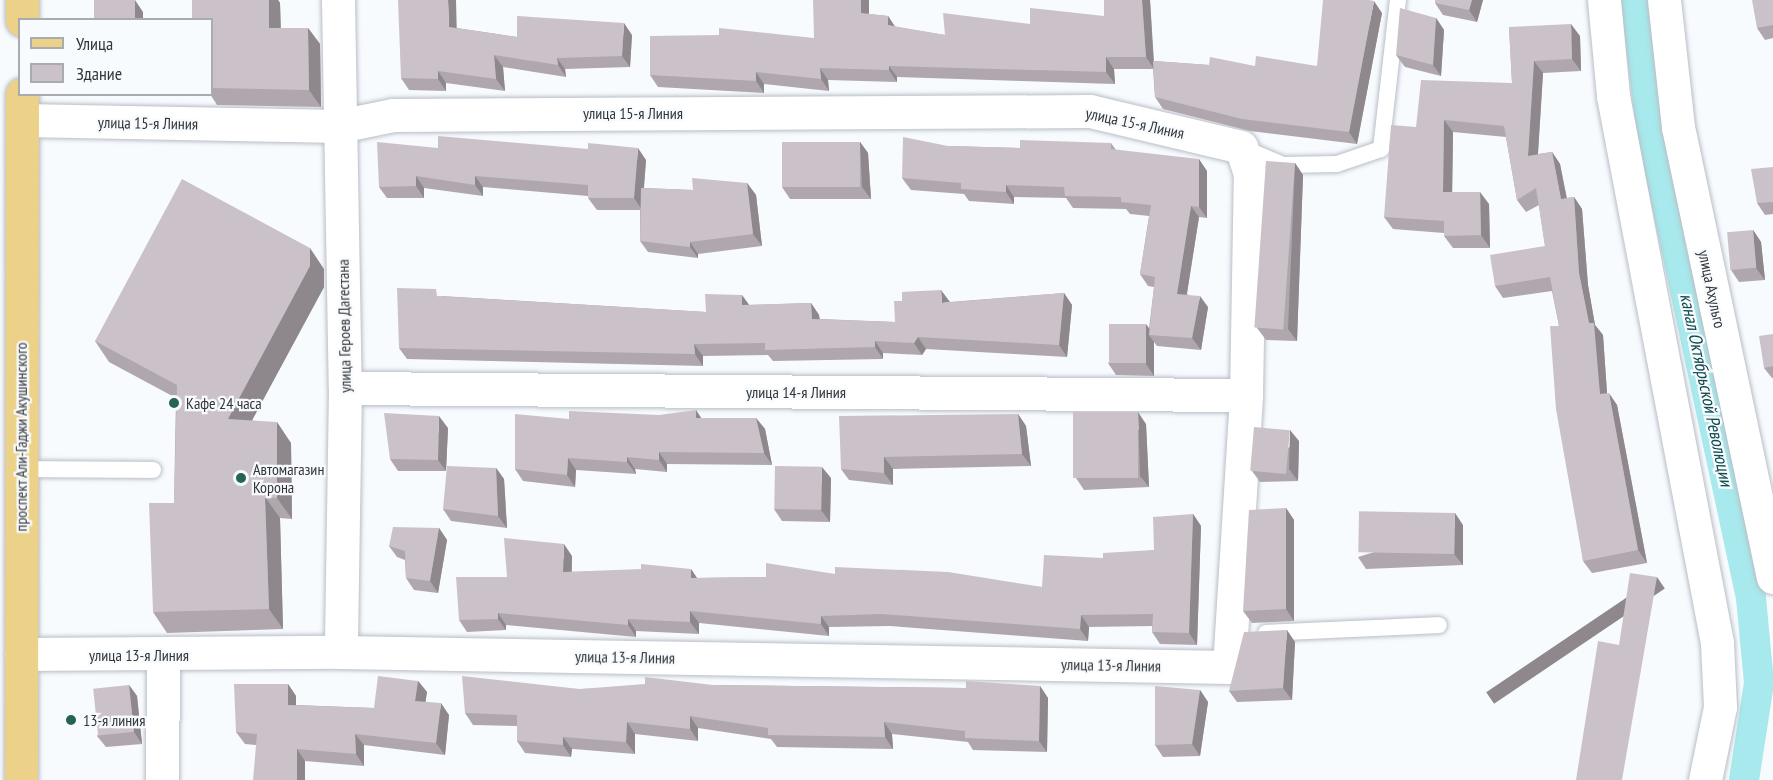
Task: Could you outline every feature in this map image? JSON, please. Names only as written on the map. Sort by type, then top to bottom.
[{"type":"main road","points":[[0,11],[12,0]]},
{"type":"main road","points":[[22,0],[22,18]]},
{"type":"main road","name":"проспект Али-Гаджи Акушинского","points":[[21,780],[22,107]]},
{"type":"street","name":"улица Героев Дагестана","points":[[338,0],[345,388],[341,652]]},
{"type":"street","points":[[1604,0],[1613,96],[1717,643],[1720,707],[1705,780]]},
{"type":"street","name":"улица Ахульго","points":[[1664,0],[1678,127],[1773,577]]},
{"type":"street","name":"улица 15-я Линия","points":[[22,107],[339,126],[393,115],[1090,111],[1241,147]]},
{"type":"street","points":[[1232,634],[1246,395],[1250,174],[1241,147]]},
{"type":"street","name":"улица 14-я Линия","points":[[345,388],[1246,395]]},
{"type":"street","name":"улица 13-я Линия","points":[[21,654],[163,656],[341,652],[1229,667],[1232,634]]},
{"type":"street","points":[[162,780],[163,656]]},
{"type":"lane","points":[[1241,147],[1283,165],[1337,164],[1381,148],[1394,74],[1398,0]]},
{"type":"lane","points":[[21,469],[153,470]]},
{"type":"lane","points":[[1232,634],[1439,625]]},
{"type":"building","points":[[94,0],[135,0],[135,18],[94,18]]},
{"type":"building","points":[[192,0],[269,0],[269,28],[308,28],[309,90],[213,88],[213,18],[192,18]]},
{"type":"building","points":[[398,0],[448,0],[449,27],[517,37],[517,16],[624,23],[622,56],[557,58],[558,65],[494,55],[496,79],[438,71],[438,79],[401,78]]},
{"type":"building","points":[[813,0],[861,0],[861,13],[888,16],[888,25],[945,35],[943,13],[1030,24],[1030,8],[1104,16],[1104,0],[1142,0],[1146,57],[1106,57],[1106,72],[889,66],[889,70],[820,68],[821,79],[756,72],[756,81],[650,75],[650,36],[719,35],[719,28],[814,38]]},
{"type":"building","points":[[1323,0],[1374,1],[1349,132],[1242,119],[1155,97],[1153,61],[1209,65],[1210,57],[1255,66],[1256,56],[1317,66]]},
{"type":"building","points":[[1435,0],[1472,0],[1469,10],[1435,3]]},
{"type":"building","points":[[1752,0],[1773,0],[1773,25],[1757,28]]},
{"type":"building","points":[[1400,8],[1436,18],[1433,65],[1396,55]]},
{"type":"building","points":[[1571,24],[1572,59],[1534,61],[1528,156],[1552,152],[1561,199],[1574,197],[1579,273],[1589,323],[1594,323],[1600,394],[1609,393],[1638,550],[1583,561],[1556,409],[1550,326],[1559,326],[1550,277],[1495,286],[1490,255],[1545,246],[1536,188],[1517,200],[1504,126],[1444,120],[1443,192],[1480,192],[1481,235],[1444,236],[1444,221],[1384,217],[1391,125],[1416,127],[1421,80],[1512,83],[1509,27]]},
{"type":"building","points":[[438,136],[588,149],[588,143],[638,148],[634,198],[588,198],[588,185],[475,176],[475,185],[416,176],[416,186],[379,187],[377,142],[438,148]]},
{"type":"building","points":[[903,137],[948,146],[1020,148],[1020,140],[1111,143],[1111,149],[1199,159],[1199,207],[1191,206],[1177,294],[1200,296],[1192,338],[1149,335],[1155,277],[1140,274],[1151,205],[1121,202],[1121,197],[1065,196],[1064,187],[1006,185],[1006,192],[961,189],[961,183],[902,178]]},
{"type":"building","points":[[782,142],[860,142],[860,187],[782,187]]},
{"type":"building","points":[[1266,161],[1295,163],[1283,330],[1254,328]]},
{"type":"building","points":[[1773,167],[1773,202],[1757,203],[1751,169]]},
{"type":"building","points":[[692,178],[747,183],[753,234],[690,242],[690,247],[640,241],[641,188],[693,190]]},
{"type":"building","points":[[182,179],[310,248],[310,266],[228,419],[277,422],[277,498],[265,497],[269,609],[153,612],[149,503],[174,503],[177,385],[95,341]]},
{"type":"building","points":[[1753,230],[1756,268],[1730,270],[1727,232]]},
{"type":"building","points":[[397,288],[436,289],[437,296],[706,312],[705,294],[742,295],[742,305],[811,303],[812,319],[895,322],[894,301],[902,301],[902,292],[941,290],[942,303],[1064,293],[1059,345],[918,337],[914,343],[875,341],[875,347],[765,350],[765,343],[694,344],[695,354],[399,348]]},
{"type":"building","points":[[1109,324],[1146,324],[1146,363],[1109,363]]},
{"type":"building","points":[[1773,334],[1773,366],[1764,368],[1759,336]]},
{"type":"building","points":[[696,410],[696,418],[756,418],[764,453],[659,452],[659,460],[627,457],[627,462],[568,458],[567,475],[515,469],[515,414],[569,419],[569,411],[659,415]]},
{"type":"building","points":[[1073,412],[1138,412],[1138,478],[1073,478]]},
{"type":"building","points":[[384,413],[439,416],[438,460],[390,459]]},
{"type":"building","points":[[1018,414],[1022,454],[884,457],[884,473],[841,469],[839,416]]},
{"type":"building","points":[[1254,427],[1290,430],[1286,474],[1250,471]]},
{"type":"building","points":[[447,466],[496,468],[498,516],[443,509]]},
{"type":"building","points":[[775,466],[822,467],[821,510],[774,509]]},
{"type":"building","points":[[1286,508],[1286,609],[1243,611],[1249,510]]},
{"type":"building","points":[[1359,511],[1455,513],[1454,554],[1358,552]]},
{"type":"building","points":[[1193,514],[1189,633],[1152,632],[1153,614],[1081,615],[1080,629],[881,614],[821,616],[821,624],[690,611],[690,622],[628,619],[628,625],[498,613],[498,619],[459,620],[456,577],[507,577],[504,538],[564,544],[563,572],[641,569],[641,564],[691,569],[691,578],[766,577],[766,563],[835,574],[835,567],[948,572],[1042,587],[1044,555],[1103,558],[1103,553],[1154,550],[1153,517]]},
{"type":"building","points":[[393,527],[439,528],[430,581],[406,578],[405,551],[389,546]]},
{"type":"building","points":[[1630,573],[1657,577],[1622,780],[1576,780],[1598,641],[1619,645]]},
{"type":"building","points":[[1287,630],[1283,688],[1229,691],[1244,632]]},
{"type":"building","points":[[378,676],[418,681],[415,701],[441,703],[436,743],[355,734],[356,754],[297,749],[297,780],[253,780],[257,734],[236,732],[234,684],[288,684],[288,705],[374,708]]},
{"type":"building","points":[[462,676],[580,689],[645,684],[645,677],[713,685],[966,688],[966,681],[1040,686],[1039,741],[965,738],[965,731],[884,722],[885,737],[768,735],[768,728],[690,716],[690,729],[627,722],[626,742],[563,737],[563,745],[517,741],[517,715],[465,713]]},
{"type":"building","points":[[129,685],[134,732],[98,736],[93,689]]},
{"type":"building","points":[[1155,686],[1200,690],[1192,744],[1155,745]]},
{"type":"waterway","name":"канал Октябрьской Революции","points":[[1635,0],[1652,136],[1751,598],[1759,683],[1744,780]]},
{"type":"place","name":"Кафе 24 часа","points":[[174,403]]},
{"type":"place","name":"Автомагазин Корона","points":[[241,478]]},
{"type":"place","name":"13-я линия","points":[[71,720]]}]
